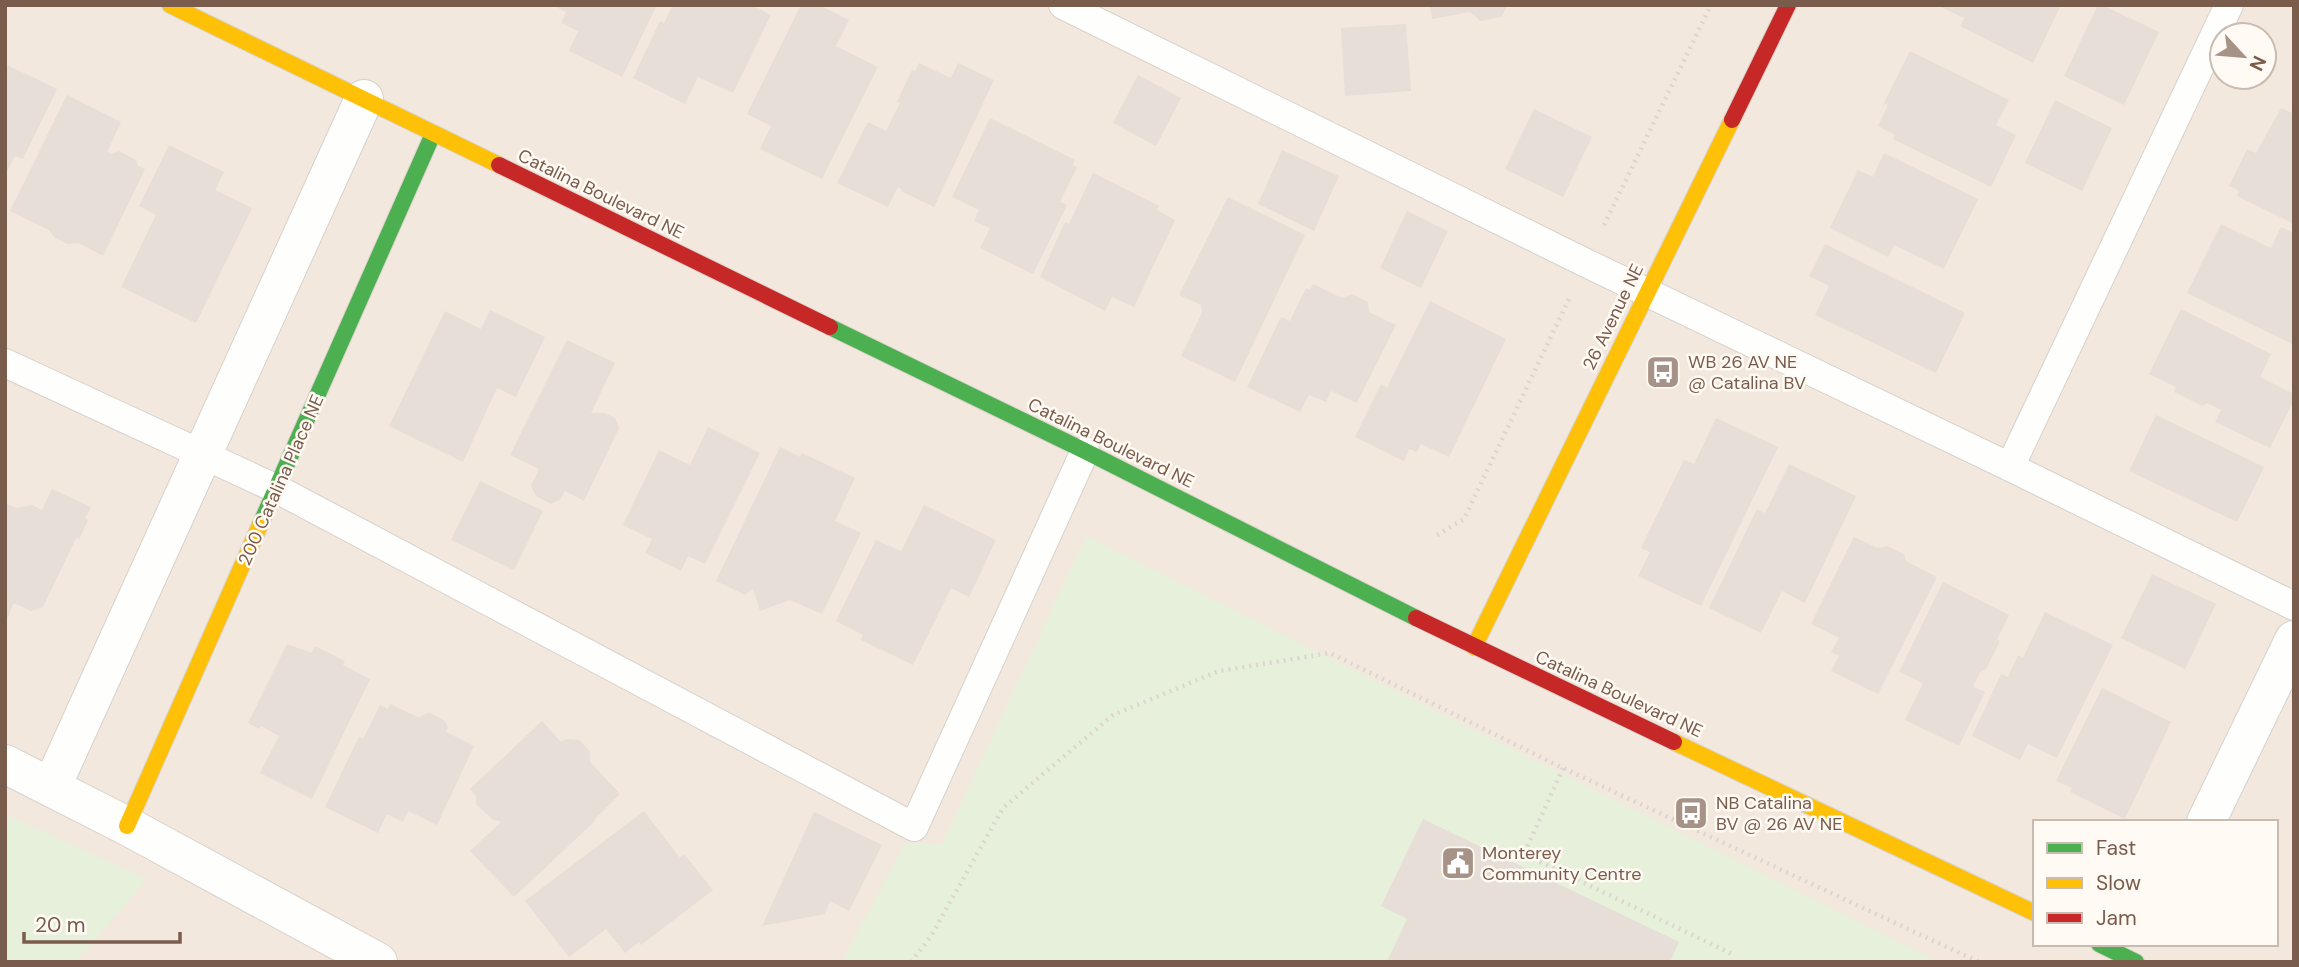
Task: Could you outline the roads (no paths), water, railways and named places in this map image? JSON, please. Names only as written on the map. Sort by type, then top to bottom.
[{"type":"street","name":"Catalina Boulevard NE","points":[[170,5],[1085,451],[1474,647],[2033,912]]},
{"type":"street","name":"26 Avenue NE","points":[[1474,647],[1788,5]]},
{"type":"street","points":[[52,786],[364,99]]},
{"type":"street","name":"200 Catalina Place NE","points":[[127,826],[433,134]]},
{"type":"street","points":[[2207,820],[2294,640]]},
{"type":"street","points":[[5,764],[52,786],[378,962]]},
{"type":"street","points":[[2103,946],[2136,962],[2145,946]]},
{"type":"lane","points":[[1063,5],[1646,293],[2294,606]]},
{"type":"lane","points":[[2010,467],[2230,5]]},
{"type":"lane","points":[[5,363],[277,489],[914,827],[1085,451]]},
{"type":"place","name":"WB 26 AV NE @ Catalina BV","points":[[1663,372]]},
{"type":"place","name":"NB Catalina BV @ 26 AV NE","points":[[1691,813]]},
{"type":"place","name":"Monterey Community Centre","points":[[1458,863]]}]
